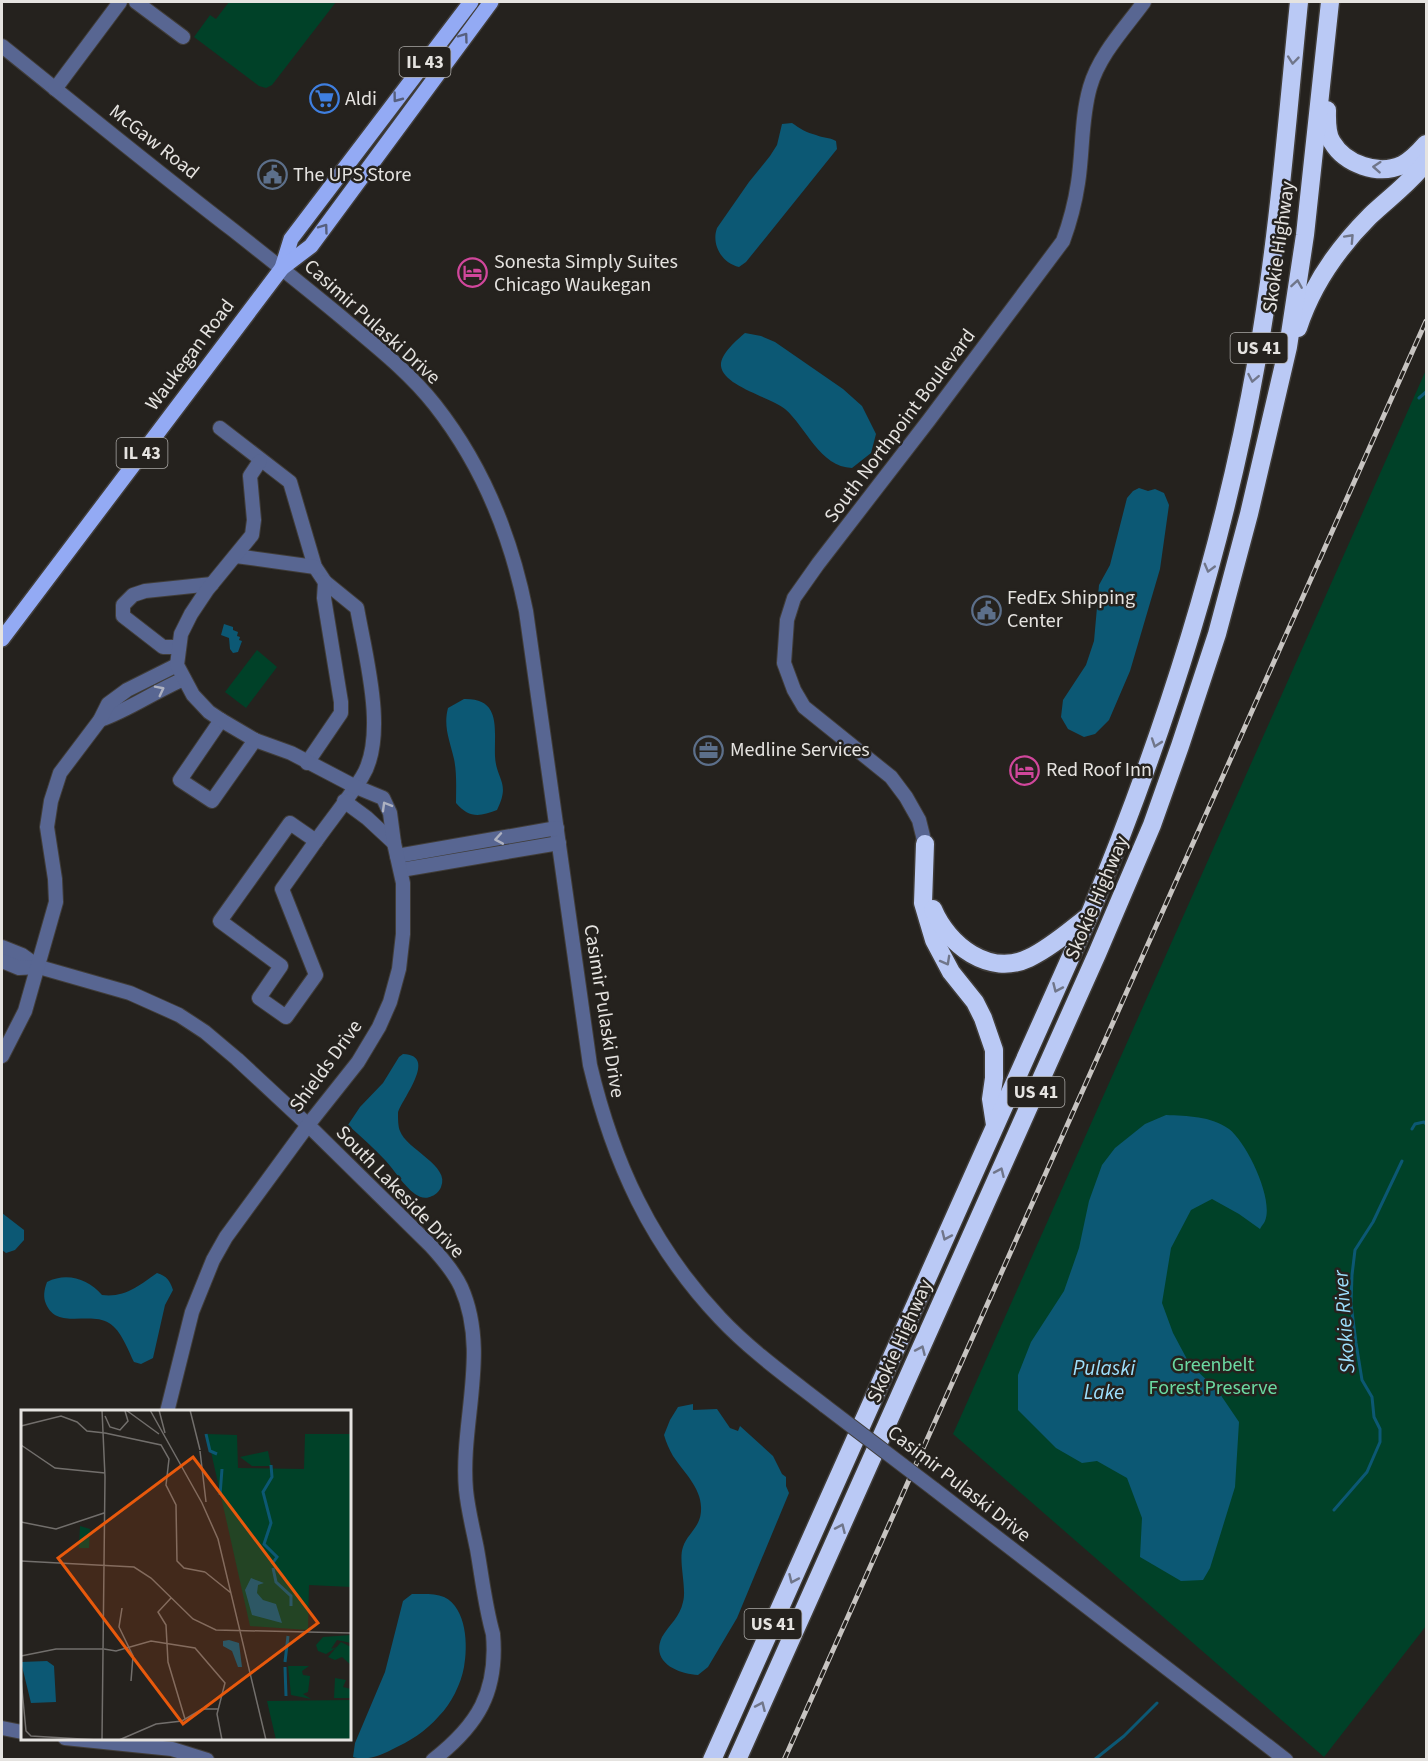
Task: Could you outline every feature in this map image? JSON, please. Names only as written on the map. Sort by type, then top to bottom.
[{"type":"highway","name":"Skokie Highway","points":[[712,1760],[1089,916],[1134,804],[1175,687],[1194,626],[1235,470],[1257,357],[1278,207],[1299,2]]},
{"type":"highway","points":[[1330,5],[1327,124],[1331,141],[1344,157],[1361,166],[1380,169],[1400,166],[1417,155],[1426,144]]},
{"type":"highway","name":"Skokie Highway","points":[[737,1760],[1098,954],[1148,836],[1180,746],[1217,634],[1288,347],[1305,235],[1330,5]]},
{"type":"highway","points":[[1273,404],[1302,314],[1328,265],[1370,216],[1415,176],[1426,162]]},
{"type":"highway","points":[[925,844],[933,909],[941,926],[955,943],[987,962],[1009,963],[1027,960],[1089,916]]},
{"type":"highway","points":[[925,844],[923,903],[934,940],[951,972],[975,1002],[994,1050],[991,1099],[996,1125]]},
{"type":"main road","name":"Waukegan Road","points":[[282,268],[291,239],[471,2]]},
{"type":"main road","name":"Waukegan Road","points":[[2,639],[282,268],[311,246],[491,2]]},
{"type":"street","points":[[55,89],[120,2]]},
{"type":"street","points":[[136,2],[183,37]]},
{"type":"street","name":"South Northpoint Boulevard","points":[[925,844],[919,820],[891,777],[804,707],[794,690],[784,663],[787,620],[794,598],[818,564],[1063,241],[1078,182],[1083,119],[1090,85],[1105,56],[1144,2]]},
{"type":"street","name":"McGaw Road","points":[[2,46],[282,268]]},
{"type":"street","name":"Casimir Pulaski Drive","points":[[282,268],[400,368],[434,405],[464,447],[486,484],[502,524],[520,581],[526,611],[590,1065],[608,1133],[622,1170],[651,1226],[671,1258],[720,1319],[754,1350],[1286,1760]]},
{"type":"street","points":[[220,429],[290,482],[315,567],[325,582],[357,609],[374,704],[375,728],[370,756],[363,776],[354,786],[316,842],[282,889],[316,975],[286,1017],[259,998],[281,966],[220,921],[290,823],[316,842]]},
{"type":"street","points":[[260,461],[250,476],[254,520],[252,535],[191,614],[181,634],[177,665],[192,695],[220,720],[255,740],[291,753],[354,786]]},
{"type":"street","points":[[236,556],[315,567]]},
{"type":"street","points":[[307,763],[341,713],[324,598],[325,582]]},
{"type":"street","points":[[179,647],[164,647],[123,616],[123,605],[133,596],[145,591],[212,584]]},
{"type":"street","points":[[2,1056],[25,1011],[56,902],[47,827],[51,801],[60,773],[100,720],[108,704],[120,695],[177,665]]},
{"type":"street","points":[[100,720],[184,679]]},
{"type":"street","points":[[120,695],[127,708]]},
{"type":"street","points":[[220,720],[180,780],[212,801],[255,740]]},
{"type":"street","name":"Shields Drive","points":[[168,1410],[192,1312],[213,1260],[226,1237],[308,1125],[358,1062],[379,1028],[390,1002],[399,969],[403,934],[404,883],[395,850],[390,813],[382,798],[354,786]]},
{"type":"street","points":[[344,801],[368,818],[395,850],[557,828]]},
{"type":"street","points":[[401,870],[559,843]]},
{"type":"street","name":"South Lakeside Drive","points":[[2,947],[22,955],[39,967]]},
{"type":"street","name":"South Lakeside Drive","points":[[2,961],[19,968],[39,967],[130,993],[179,1015],[205,1032],[308,1125],[431,1246],[460,1284],[474,1335],[475,1358],[468,1429],[466,1491],[495,1654],[490,1683],[479,1712],[456,1742],[433,1760]]},
{"type":"street","points":[[2,1728],[21,1732]]},
{"type":"street","points":[[84,1740],[172,1749],[207,1760]]},
{"type":"green space","points":[[229,2],[336,2],[272,85],[266,88],[259,86],[194,37],[210,15],[216,19]]},
{"type":"green space","name":"Greenbelt Forest Preserve","points":[[1426,370],[1426,1626],[1324,1757],[953,1434]]},
{"type":"green space","points":[[257,650],[277,667],[246,708],[225,692]]},
{"type":"water","points":[[792,123],[809,133],[836,141],[837,149],[746,262],[739,267],[733,265],[719,252],[716,241],[717,228],[777,145],[782,124]]},
{"type":"water","points":[[745,333],[775,342],[843,389],[862,406],[876,434],[871,453],[852,468],[831,461],[814,445],[785,409],[730,379],[724,373],[721,361]]},
{"type":"water","points":[[1139,488],[1148,491],[1155,489],[1164,493],[1169,505],[1160,569],[1130,671],[1109,720],[1095,734],[1084,737],[1068,729],[1061,717],[1063,700],[1086,665],[1094,641],[1099,585],[1110,565],[1127,498]]},
{"type":"water","points":[[224,624],[233,627],[233,630],[238,632],[237,636],[242,641],[238,652],[233,653],[230,649],[229,638],[221,635]]},
{"type":"water","points":[[464,699],[476,700],[485,704],[490,710],[495,726],[495,756],[503,793],[497,810],[480,815],[470,814],[456,803],[456,770],[446,721],[448,708]]},
{"type":"water","points":[[403,1054],[413,1056],[418,1062],[418,1070],[398,1113],[399,1129],[404,1138],[434,1165],[442,1179],[439,1191],[428,1198],[411,1191],[389,1164],[348,1125],[360,1107],[383,1083]]},
{"type":"water","name":"Pulaski Lake","points":[[1166,1115],[1207,1119],[1229,1129],[1251,1158],[1266,1199],[1267,1211],[1260,1229],[1212,1199],[1191,1210],[1171,1248],[1162,1303],[1173,1333],[1189,1363],[1218,1391],[1239,1422],[1235,1487],[1210,1568],[1203,1580],[1181,1581],[1140,1557],[1142,1518],[1127,1478],[1097,1461],[1082,1463],[1056,1448],[1018,1410],[1018,1375],[1031,1342],[1064,1291],[1079,1248],[1089,1201],[1102,1165],[1115,1148],[1145,1124]]},
{"type":"water","points":[[2,1213],[24,1230],[24,1240],[15,1250],[6,1253],[2,1250]]},
{"type":"water","points":[[157,1273],[168,1279],[173,1290],[165,1305],[153,1358],[141,1364],[134,1362],[121,1335],[109,1323],[101,1320],[58,1316],[51,1312],[45,1301],[44,1293],[47,1282],[55,1279],[77,1279],[84,1281],[102,1295],[118,1295],[132,1290]]},
{"type":"water","points":[[693,1404],[693,1410],[717,1409],[730,1428],[738,1431],[740,1426],[773,1456],[782,1474],[786,1477],[789,1493],[737,1618],[708,1667],[698,1675],[683,1672],[668,1665],[660,1654],[659,1646],[662,1637],[682,1607],[684,1596],[683,1547],[701,1514],[700,1500],[695,1486],[673,1456],[664,1435],[678,1407]]},
{"type":"water","points":[[412,1594],[444,1597],[452,1602],[457,1610],[464,1628],[465,1639],[465,1658],[461,1680],[443,1711],[417,1736],[377,1756],[353,1757],[355,1743],[385,1672],[403,1601]]},
{"type":"waterway","points":[[1419,398],[1426,392]]},
{"type":"waterway","name":"Skokie River","points":[[1412,1129],[1415,1124],[1424,1122],[1426,1124]]},
{"type":"waterway","name":"Skokie River","points":[[1334,1510],[1367,1472],[1380,1442],[1380,1429],[1374,1417],[1372,1397],[1362,1380],[1351,1304],[1352,1275],[1355,1250],[1373,1222],[1402,1161]]},
{"type":"waterway","name":"Skokie River","points":[[1094,1760],[1124,1736],[1157,1703]]},
{"type":"railway","points":[[784,1760],[1426,321]]},
{"type":"place","name":"Aldi","points":[[324,99]]},
{"type":"place","name":"The UPS Store","points":[[272,175]]},
{"type":"place","name":"Sonesta Simply Suites Chicago Waukegan","points":[[473,273]]},
{"type":"place","name":"FedEx Shipping Center","points":[[986,610]]},
{"type":"place","name":"Medline Services","points":[[709,750]]},
{"type":"place","name":"Red Roof Inn","points":[[1025,770]]}]
